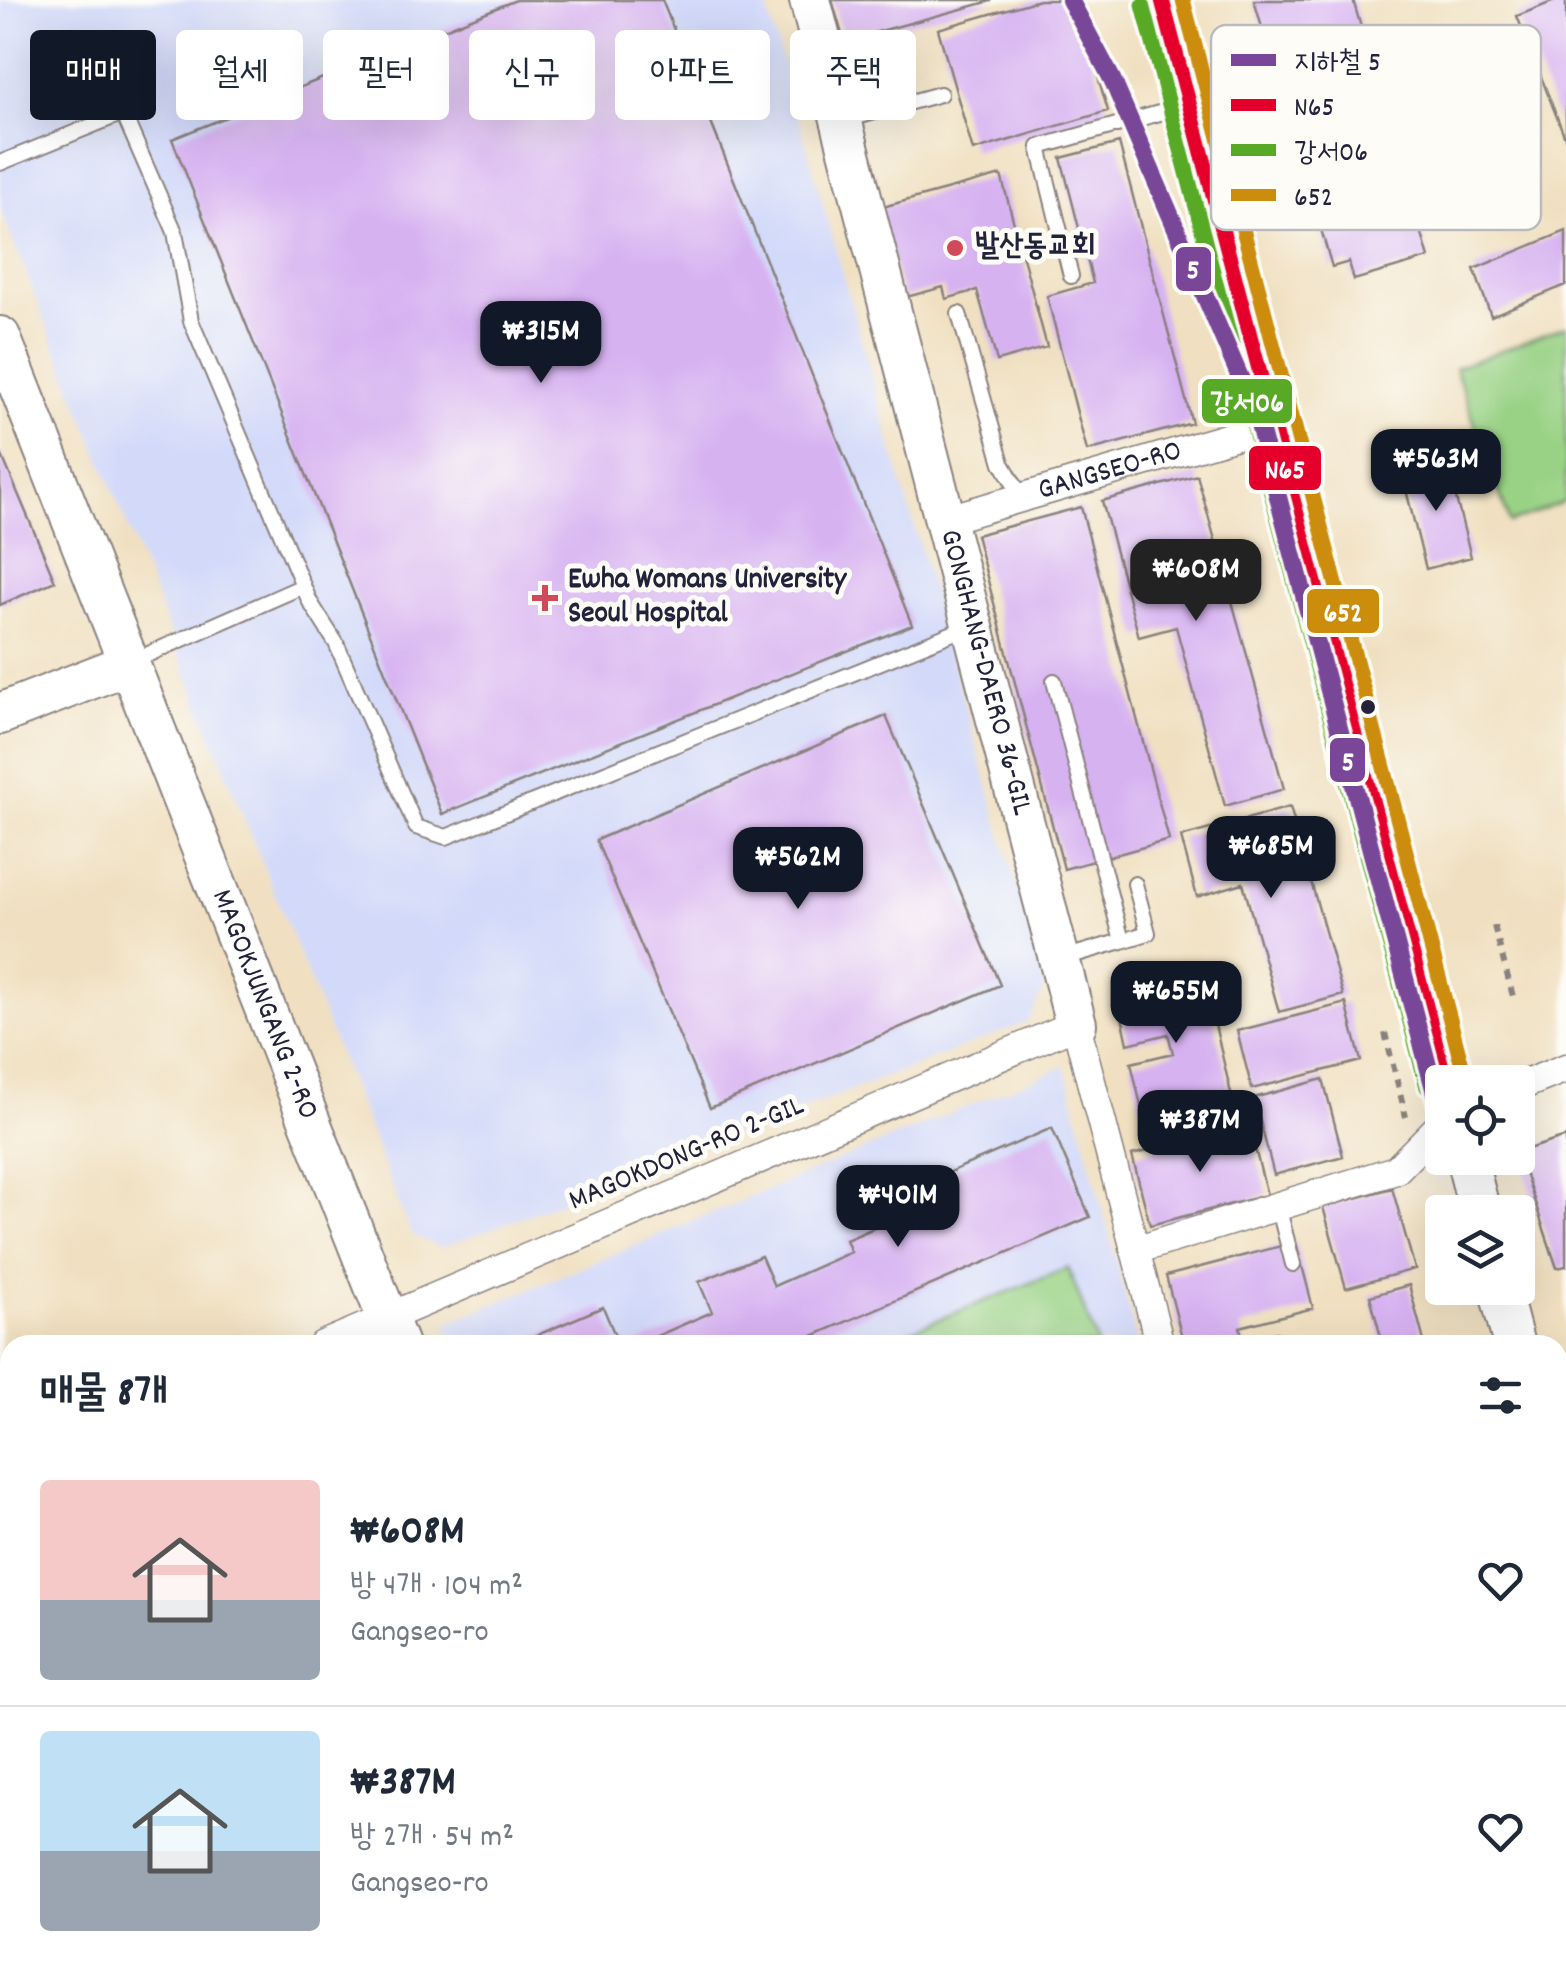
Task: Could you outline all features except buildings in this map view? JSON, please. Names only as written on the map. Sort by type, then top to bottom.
[{"type":"street","name":"GONGHANG-DAERO 36-GIL","points":[[810,0],[1157,1335]]},
{"type":"street","points":[[1162,0],[1211,187]]},
{"type":"street","points":[[1222,230],[1442,1065]]},
{"type":"street","name":"MAGOKJUNGANG 2-RO","points":[[0,337],[393,1332]]},
{"type":"street","name":"GANGSEO-RO","points":[[945,520],[1274,424]]},
{"type":"street","points":[[0,714],[128,664]]},
{"type":"street","name":"MAGOKDONG-RO 2-GIL","points":[[393,1332],[1076,1024]]},
{"type":"street","points":[[1535,1080],[1566,1068]]},
{"type":"street","points":[[1135,1250],[1396,1170],[1425,1141]]},
{"type":"street","points":[[1503,1305],[1511,1335]]},
{"type":"lane","points":[[842,121],[940,94]]},
{"type":"lane","points":[[1072,276],[1039,146],[1189,104]]},
{"type":"lane","points":[[0,163],[123,114],[175,232],[191,321],[303,586],[336,643],[416,827],[446,837],[973,624]]},
{"type":"lane","points":[[960,314],[1002,464],[1022,498]]},
{"type":"lane","points":[[128,664],[303,586]]},
{"type":"lane","points":[[1054,681],[1122,941]]},
{"type":"lane","points":[[1059,959],[1148,933],[1135,884]]},
{"type":"lane","points":[[1278,1206],[1293,1264]]},
{"type":"path","points":[[1494,926],[1514,1000]]},
{"type":"path","points":[[1385,1034],[1406,1118]]},
{"type":"shaded area","name":"Ewha Womans University Seoul Hospital","points":[[0,0],[765,0],[790,88],[790,120],[799,120],[1045,987],[1028,1022],[441,1248],[411,1234],[0,208]]},
{"type":"shaded area","points":[[1065,1066],[1135,1335],[451,1335],[446,1324]]},
{"type":"green space","points":[[1566,326],[1566,501],[1510,523],[1455,368]]},
{"type":"green space","points":[[1068,1268],[1094,1335],[900,1335]]},
{"type":"metro line","name":"5","points":[[1070,0],[1112,79],[1257,417],[1428,1065]]},
{"type":"transit line","name":"N65","points":[[1162,0],[1211,187]]},
{"type":"transit line","name":"652","points":[[1183,0],[1211,107]]},
{"type":"transit line","name":"강서06","points":[[1143,5],[1425,1079]]},
{"type":"transit line","name":"N65","points":[[1222,230],[1442,1065]]},
{"type":"transit line","name":"652","points":[[1243,230],[1462,1065]]},
{"type":"place","name":"발산동교회","points":[[955,248]]},
{"type":"place","name":"Ewha Womans University Seoul Hospital","points":[[545,598]]}]
